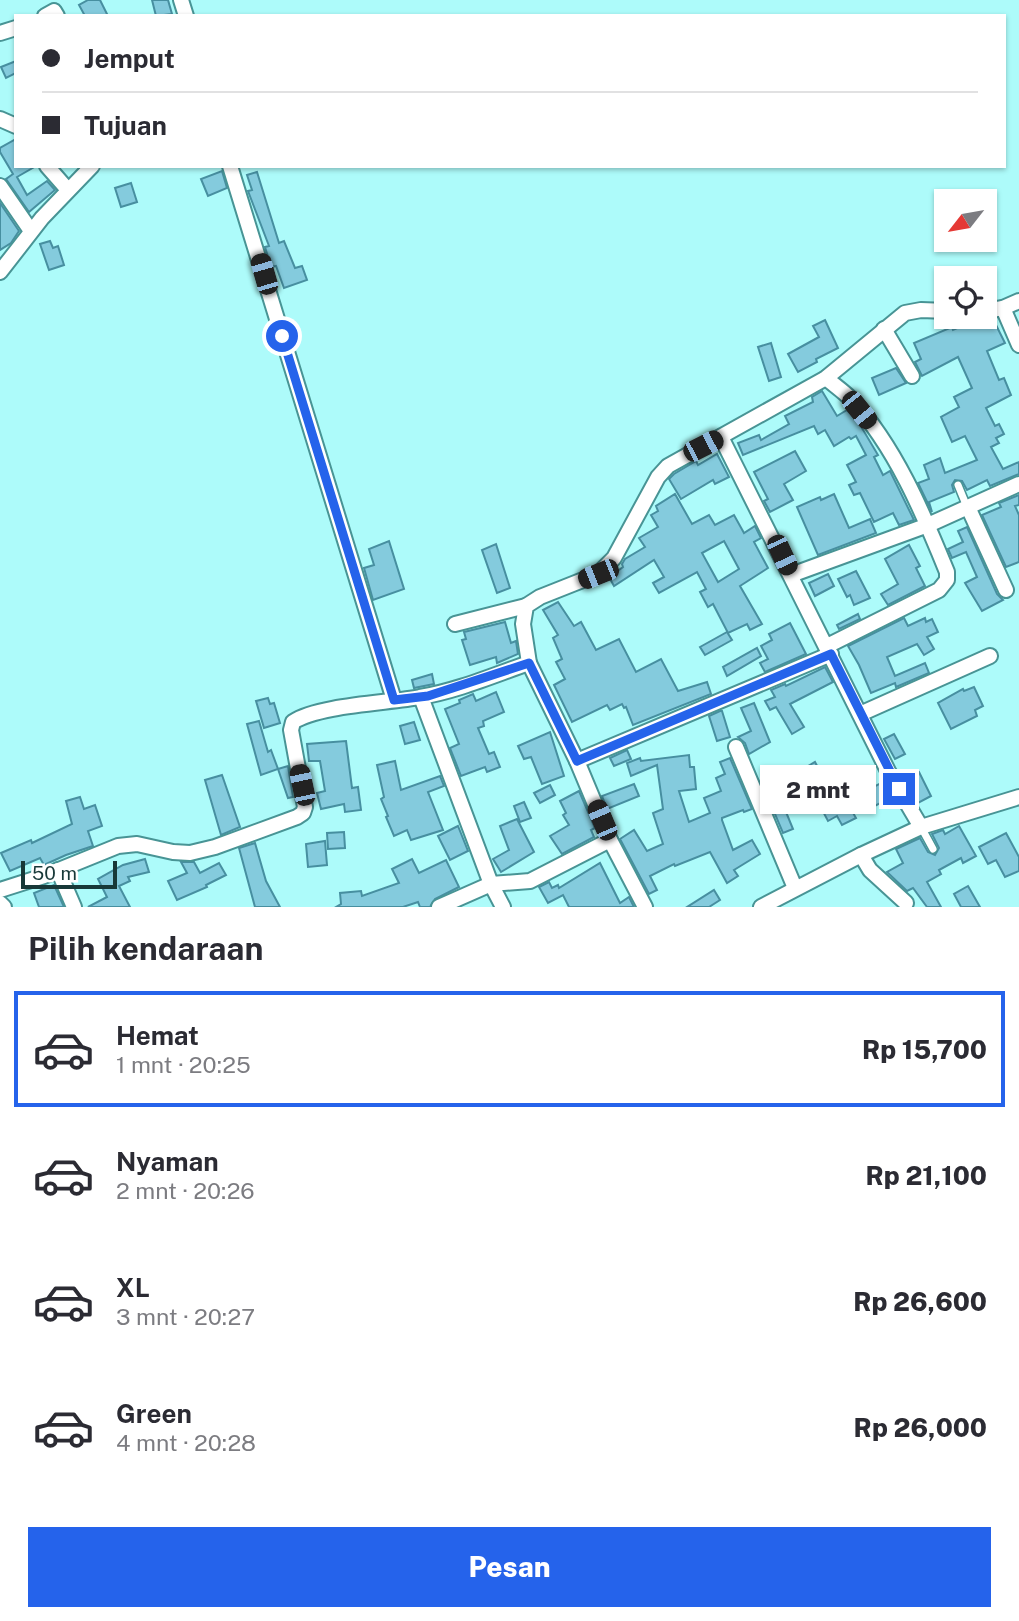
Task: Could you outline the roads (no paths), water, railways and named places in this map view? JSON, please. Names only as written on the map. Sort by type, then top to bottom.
[{"type":"street","points":[[49,168],[68,190]]},
{"type":"street","points":[[0,272],[31,231],[90,168]]},
{"type":"street","points":[[231,168],[394,700]]},
{"type":"street","points":[[0,186],[31,231]]},
{"type":"street","points":[[997,309],[1019,301]]},
{"type":"street","points":[[1003,308],[1019,345]]},
{"type":"street","points":[[455,625],[526,606],[540,597],[598,574],[614,558],[659,477],[668,466],[826,378],[905,313],[914,310],[934,311]]},
{"type":"street","points":[[884,329],[912,376]]},
{"type":"street","points":[[577,761],[829,650],[944,585],[947,572],[928,525],[894,459],[850,398],[826,378]]},
{"type":"street","points":[[721,437],[888,771],[916,818]]},
{"type":"street","points":[[791,575],[928,525],[1019,484]]},
{"type":"street","points":[[968,507],[1006,590]]},
{"type":"street","points":[[526,606],[523,624],[529,663],[577,761],[610,840],[645,907]]},
{"type":"street","points":[[860,714],[990,656]]},
{"type":"street","points":[[0,890],[118,846],[137,844],[190,853],[215,847],[297,817],[303,813],[305,807],[291,730],[293,722],[332,710],[421,697],[529,663]]},
{"type":"street","points":[[421,697],[491,884],[503,907]]},
{"type":"street","points":[[736,747],[794,884]]},
{"type":"street","points":[[761,907],[794,884],[861,855],[916,818],[1019,797]]},
{"type":"street","points":[[439,907],[491,884],[530,881],[610,840]]},
{"type":"street","points":[[861,855],[870,870],[906,903]]},
{"type":"street","points":[[58,870],[74,907]]},
{"type":"street","points":[[0,903],[4,907]]},
{"type":"lane","points":[[958,485],[968,507]]},
{"type":"lane","points":[[916,818],[933,849]]}]
